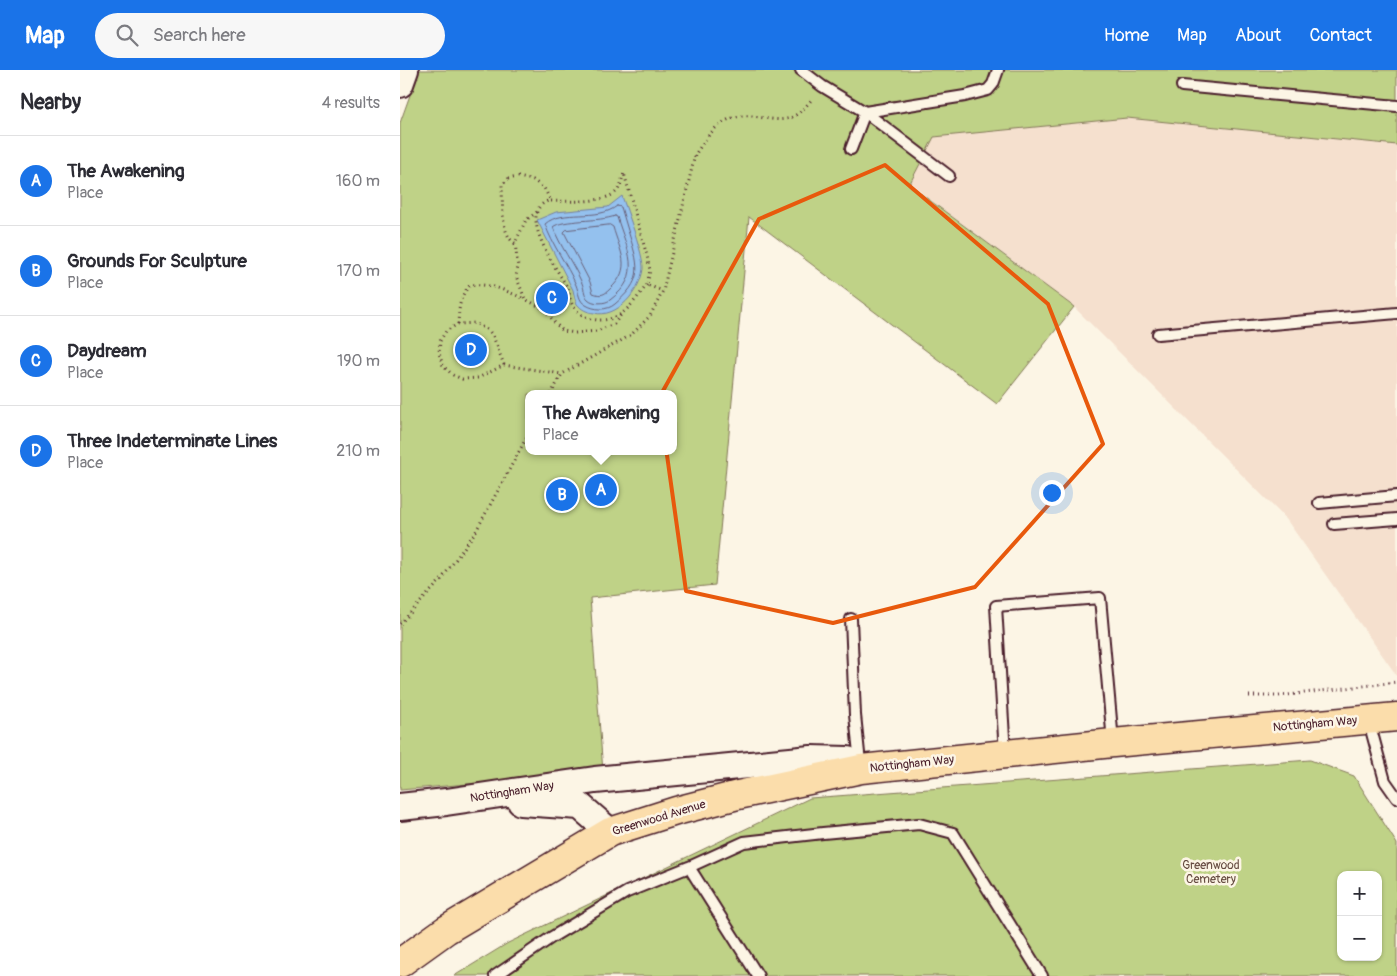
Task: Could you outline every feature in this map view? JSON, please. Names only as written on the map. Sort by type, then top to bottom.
[{"type":"main road","name":"Nottingham Way","points":[[861,770],[1113,743],[1397,717]]},
{"type":"main road","name":"Greenwood Avenue","points":[[400,963],[446,930],[610,832],[676,811],[738,795],[861,770]]},
{"type":"street","points":[[400,84],[405,70]]},
{"type":"street","name":"Nottingham Way","points":[[400,808],[588,781],[811,759],[848,760],[861,770]]},
{"type":"street","points":[[446,802],[532,802],[580,806],[610,832]]},
{"type":"lane","points":[[800,70],[865,112],[949,176]]},
{"type":"lane","points":[[865,112],[966,96],[988,90],[993,84],[998,70]]},
{"type":"lane","points":[[1182,86],[1397,106]]},
{"type":"lane","points":[[851,149],[865,112]]},
{"type":"lane","points":[[1158,334],[1397,313]]},
{"type":"lane","points":[[1319,503],[1397,496]]},
{"type":"lane","points":[[1334,524],[1397,519]]},
{"type":"lane","points":[[1005,755],[996,606],[1100,598],[1113,743]]},
{"type":"lane","points":[[851,619],[855,716],[861,770]]},
{"type":"lane","points":[[1368,719],[1386,781],[1397,798]]},
{"type":"lane","points":[[495,976],[552,937],[626,892],[690,867],[744,842],[919,824],[953,833],[1042,976]]},
{"type":"lane","points":[[690,867],[758,976]]},
{"type":"path","points":[[553,390],[562,374],[631,335],[650,316],[663,292],[695,155],[707,136],[724,121],[738,117],[788,119],[802,111],[813,98]]},
{"type":"path","points":[[458,324],[459,303],[463,292],[470,285],[483,284],[495,286],[544,309],[563,331],[575,333],[597,331],[614,324],[647,285],[650,270],[624,173],[617,191],[609,196],[599,199],[542,203],[537,212],[535,225],[541,241],[569,290],[569,298],[577,312],[592,319],[606,320],[616,317],[623,312]]},
{"type":"path","points":[[515,242],[510,240],[505,229],[502,185],[508,179],[518,177],[533,180],[544,188],[551,201]]},
{"type":"path","points":[[525,299],[516,276],[518,266],[515,242],[526,220],[537,212]]},
{"type":"path","points":[[647,285],[663,292]]},
{"type":"path","points":[[504,365],[493,336],[489,331],[475,323],[458,324],[446,331],[440,341],[439,353],[443,366],[453,376],[468,380],[478,378],[504,365],[562,374]]},
{"type":"path","points":[[400,624],[441,580],[476,531],[525,441]]},
{"type":"path","points":[[1249,696],[1279,696],[1397,682]]},
{"type":"highlighted area","points":[[885,165],[1048,304],[1103,444],[975,587],[833,623],[686,591],[659,398],[759,219]]},
{"type":"shaded area","points":[[1127,118],[1397,145],[1397,676],[1286,519],[1074,307],[909,184],[934,137]]},
{"type":"green space","points":[[419,70],[1397,70],[1397,145],[1127,118],[934,137],[909,185],[1074,307],[997,404],[749,217],[715,585],[590,598],[603,772],[400,790],[400,123]]},
{"type":"green space","name":"Greenwood Cemetery","points":[[1310,760],[1354,776],[1397,844],[1397,976],[454,976],[508,943],[810,798]]},
{"type":"water","points":[[622,196],[643,262],[641,277],[632,294],[619,308],[603,314],[589,312],[577,304],[573,290],[537,220],[556,212],[608,207]]},
{"type":"place","name":"Daydream","points":[[552,298]]},
{"type":"place","name":"Three Indeterminate Lines","points":[[471,350]]},
{"type":"place","name":"The Awakening","points":[[601,490]]},
{"type":"place","name":"Grounds For Sculpture","points":[[562,495]]}]
